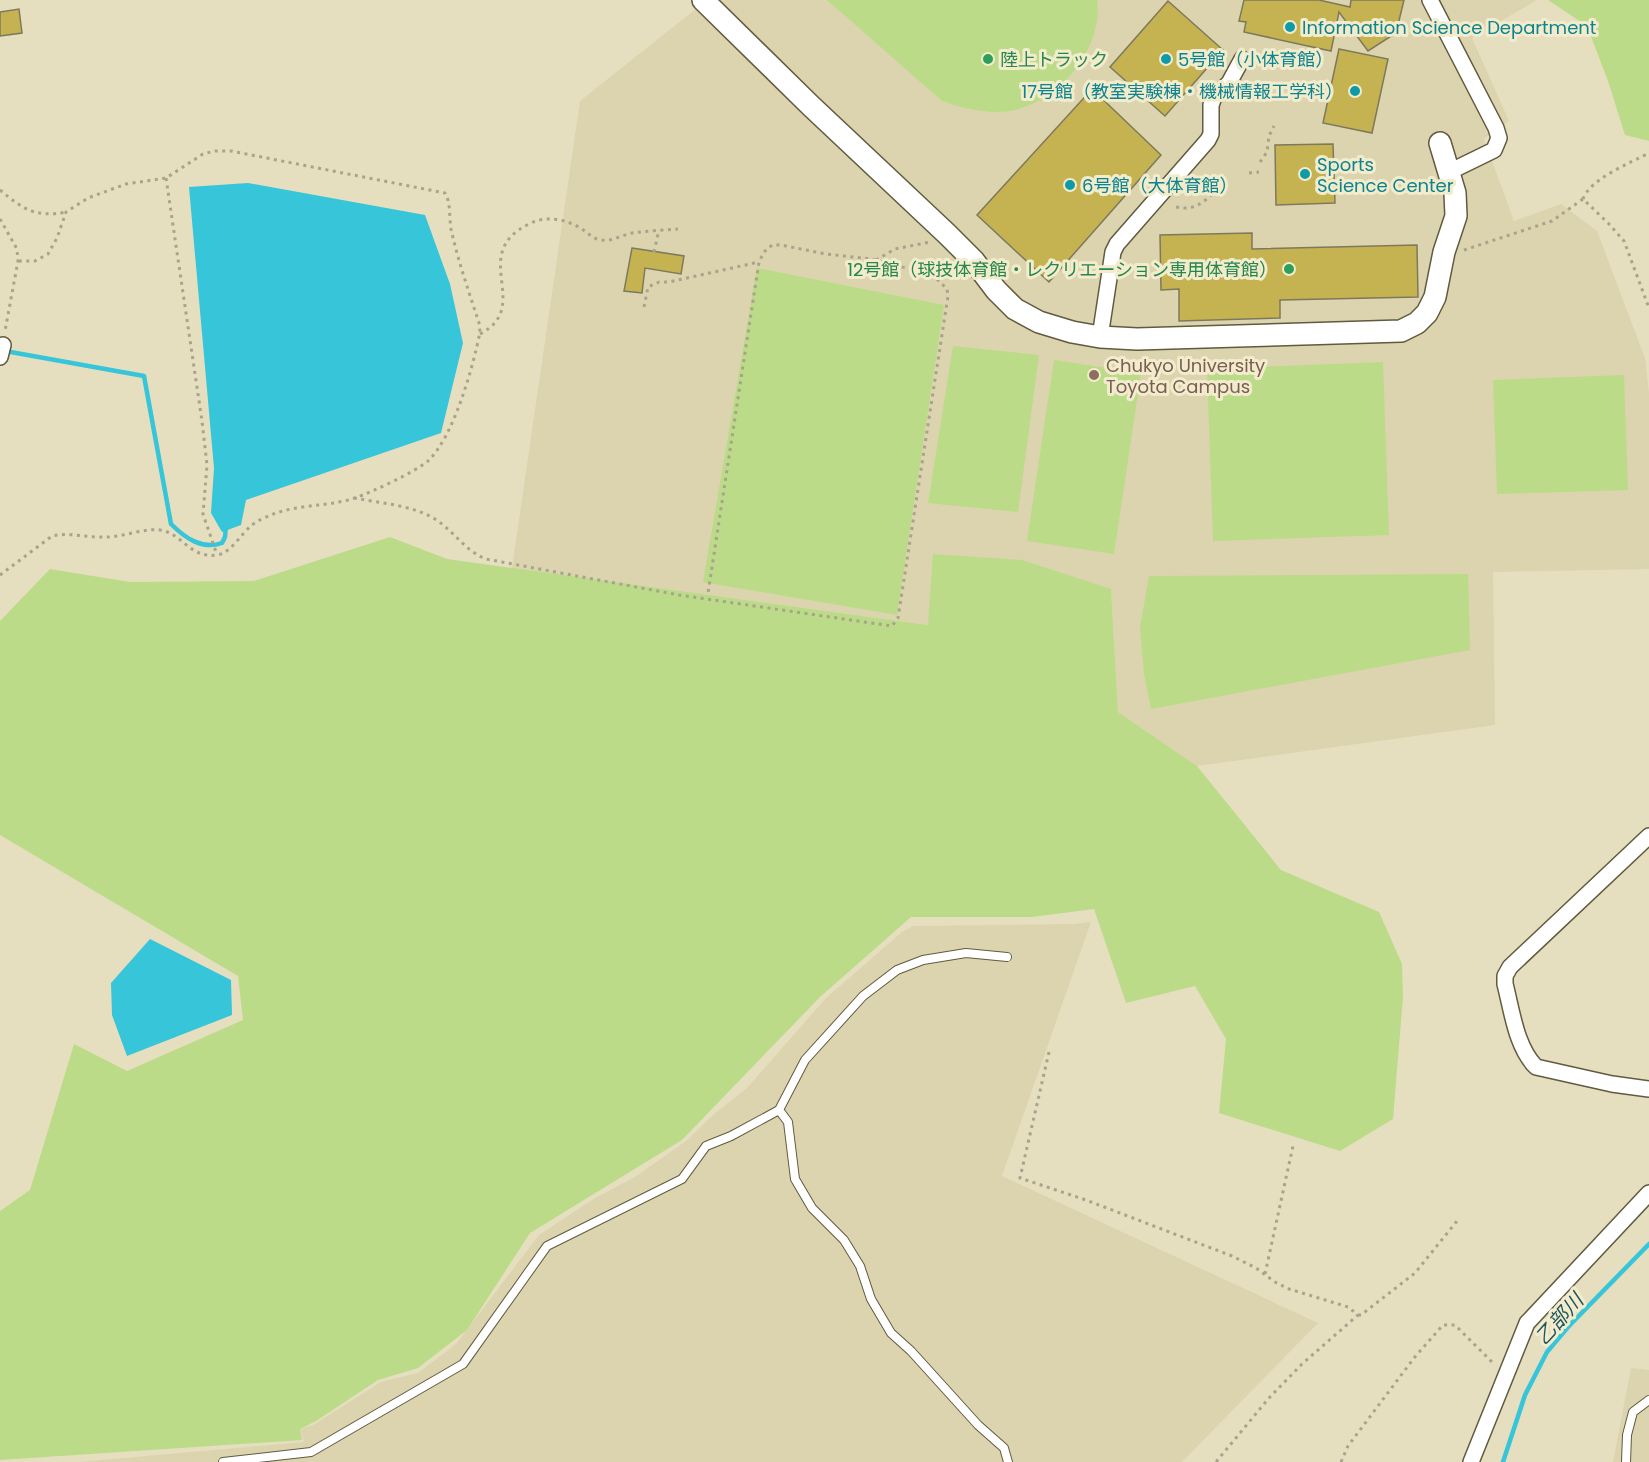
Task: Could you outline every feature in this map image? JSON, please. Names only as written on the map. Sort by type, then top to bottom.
[{"type":"street","points":[[703,0],[947,234],[974,261],[996,290],[1015,309],[1040,322],[1072,332],[1100,337],[1137,339],[1401,331],[1417,323],[1427,313],[1435,297],[1444,252],[1456,216],[1455,193],[1440,143]]},
{"type":"street","points":[[1430,0],[1499,138],[1494,150],[1449,172]]},
{"type":"street","points":[[1100,337],[1113,252],[1117,244],[1208,140],[1211,134],[1211,105],[1214,97],[1229,83],[1242,58]]},
{"type":"street","points":[[1649,836],[1510,967],[1505,976],[1505,984],[1521,1042],[1529,1059],[1536,1067],[1612,1084],[1649,1089]]},
{"type":"street","points":[[1471,1462],[1527,1323],[1649,1193]]},
{"type":"lane","points":[[223,1462],[310,1452],[463,1364],[547,1246],[682,1179],[706,1146],[731,1136],[779,1110],[805,1060],[863,996],[897,970],[923,960],[966,953],[1007,957]]},
{"type":"lane","points":[[779,1110],[788,1122],[795,1179],[812,1208],[844,1240],[861,1266],[871,1299],[891,1333],[911,1351],[978,1425],[1004,1448],[1008,1462]]},
{"type":"lane","points":[[1626,1462],[1627,1435],[1634,1412],[1649,1400]]},
{"type":"path","points":[[1260,162],[1267,152],[1269,136],[1274,126]]},
{"type":"path","points":[[0,190],[20,206],[35,214],[52,215],[66,212],[88,198],[119,186],[166,178],[202,154],[231,151],[445,193],[461,269],[479,323],[480,334],[452,426],[440,447],[427,462],[354,498],[273,514],[253,523],[227,551],[217,555],[193,551],[162,530],[106,537],[61,534],[52,536],[0,575]]},
{"type":"path","points":[[1444,252],[1461,251],[1552,221],[1583,199],[1591,187],[1649,153]]},
{"type":"path","points":[[1249,173],[1259,172]]},
{"type":"path","points":[[166,178],[207,465],[203,514],[217,555]]},
{"type":"path","points":[[1176,207],[1200,206],[1217,189]]},
{"type":"path","points":[[1583,199],[1610,224],[1624,241],[1649,308]]},
{"type":"path","points":[[18,261],[35,261],[48,254],[57,238],[66,212]]},
{"type":"path","points":[[0,219],[17,249],[18,261],[1,351]]},
{"type":"path","points":[[480,334],[501,314],[503,295],[501,251],[504,243],[521,228],[538,221],[558,219],[601,240],[610,240],[630,234],[678,229]]},
{"type":"path","points":[[654,252],[659,230]]},
{"type":"path","points":[[876,260],[895,249],[935,241],[947,234]]},
{"type":"path","points":[[354,498],[417,510],[436,519],[474,555],[486,559],[679,595],[892,626],[898,618],[948,296],[944,283],[922,272],[852,255],[826,254],[781,245],[772,245],[764,252],[759,262],[708,593]]},
{"type":"path","points":[[644,307],[648,287],[659,282],[669,282],[759,262]]},
{"type":"path","points":[[1049,1052],[1020,1178],[1232,1256],[1289,1289],[1348,1307],[1358,1315]]},
{"type":"path","points":[[1265,1274],[1293,1146]]},
{"type":"path","points":[[1216,1462],[1269,1398],[1302,1364],[1358,1315],[1415,1273],[1457,1221]]},
{"type":"path","points":[[1341,1462],[1348,1446],[1414,1358],[1443,1325],[1455,1325],[1493,1364],[1508,1370]]},
{"type":"shaded area","name":"Chukyo University Toyota Campus","points":[[707,0],[1537,0],[1472,38],[1509,121],[1484,139],[1514,221],[1561,204],[1597,231],[1645,358],[1649,393],[1649,569],[1493,572],[1495,725],[1197,766],[1118,712],[1111,589],[928,625],[512,568],[580,101]]},
{"type":"shaded area","points":[[1091,922],[1002,1176],[1318,1323],[1182,1462],[79,1462],[304,1442],[300,1429],[313,1425],[381,1382],[418,1373],[456,1344],[539,1235],[595,1198],[635,1177],[686,1141],[714,1114],[747,1088],[826,998],[902,932],[913,926]]},
{"type":"shaded area","points":[[1631,1368],[1649,1370],[1649,1462],[1613,1462]]},
{"type":"green space","name":"陸上トラック","points":[[827,0],[1097,0],[1097,19],[1093,37],[1085,55],[1060,85],[1045,97],[1028,106],[1010,111],[984,111],[942,101]]},
{"type":"green space","points":[[1548,0],[1649,0],[1649,141],[1625,135],[1587,26]]},
{"type":"green space","points":[[757,268],[944,305],[897,615],[703,582]]},
{"type":"green space","points":[[953,346],[1039,355],[1018,512],[928,503]]},
{"type":"green space","points":[[1054,360],[1141,373],[1114,554],[1027,541]]},
{"type":"green space","points":[[1383,362],[1389,535],[1213,541],[1207,369]]},
{"type":"green space","points":[[1624,375],[1628,490],[1497,494],[1493,380]]},
{"type":"green space","points":[[390,537],[447,559],[928,625],[933,554],[1022,560],[1111,589],[1118,712],[1197,766],[1281,870],[1379,912],[1402,964],[1403,997],[1393,1119],[1340,1151],[1219,1113],[1226,1039],[1195,986],[1126,1003],[1094,909],[1032,917],[911,917],[820,997],[682,1140],[530,1233],[467,1330],[418,1368],[378,1380],[300,1429],[302,1440],[0,1460],[0,1211],[30,1190],[74,1044],[127,1071],[243,1020],[238,976],[0,835],[0,621],[50,569],[130,582],[254,581]]},
{"type":"green space","points":[[1468,574],[1470,650],[1151,709],[1144,674],[1140,627],[1149,576]]},
{"type":"water","points":[[248,183],[425,215],[450,284],[463,343],[441,433],[246,500],[241,525],[222,532],[211,513],[214,468],[189,187]]},
{"type":"water","points":[[150,939],[231,980],[232,1015],[127,1056],[112,1015],[111,983]]},
{"type":"building","name":"Information Science Department","points":[[1244,0],[1319,0],[1350,7],[1351,0],[1404,0],[1396,33],[1368,51],[1339,12],[1331,51],[1244,32],[1246,22],[1239,21]]},
{"type":"building","name":"5号館（小体育館）","points":[[1168,1],[1223,50],[1165,116],[1110,67]]},
{"type":"building","points":[[19,9],[22,33],[0,36],[0,12]]},
{"type":"building","name":"17号館（教室実験棟・機械情報工学科）","points":[[1339,49],[1388,59],[1372,133],[1323,123]]},
{"type":"building","name":"6号館（大体育館）","points":[[1092,89],[1161,155],[1049,282],[977,215]]},
{"type":"building","name":"Sports Science Center","points":[[1333,144],[1335,203],[1276,205],[1275,145]]},
{"type":"building","name":"12号館（球技体育館・レクリエーション専用体育館）","points":[[1252,233],[1252,249],[1417,245],[1418,297],[1280,300],[1280,318],[1179,321],[1179,289],[1161,290],[1160,235]]},
{"type":"building","points":[[632,248],[684,256],[681,274],[645,268],[642,293],[624,291]]},
{"type":"waterway","points":[[5,351],[144,376],[171,524],[188,538],[208,545],[222,543],[226,526]]},
{"type":"waterway","name":"乙部川","points":[[1503,1462],[1525,1395],[1547,1352],[1568,1327],[1649,1244]]},
{"type":"place","name":"Information Science Department","points":[[1290,27]]},
{"type":"place","name":"陸上トラック","points":[[988,59]]},
{"type":"place","name":"5号館（小体育館）","points":[[1166,59]]},
{"type":"place","name":"17号館（教室実験棟・機械情報工学科）","points":[[1355,91]]},
{"type":"place","name":"Sports Science Center","points":[[1305,174]]},
{"type":"place","name":"6号館（大体育館）","points":[[1070,185]]},
{"type":"place","name":"12号館（球技体育館・レクリエーション専用体育館）","points":[[1289,269]]},
{"type":"place","name":"Chukyo University Toyota Campus","points":[[1094,375]]}]
